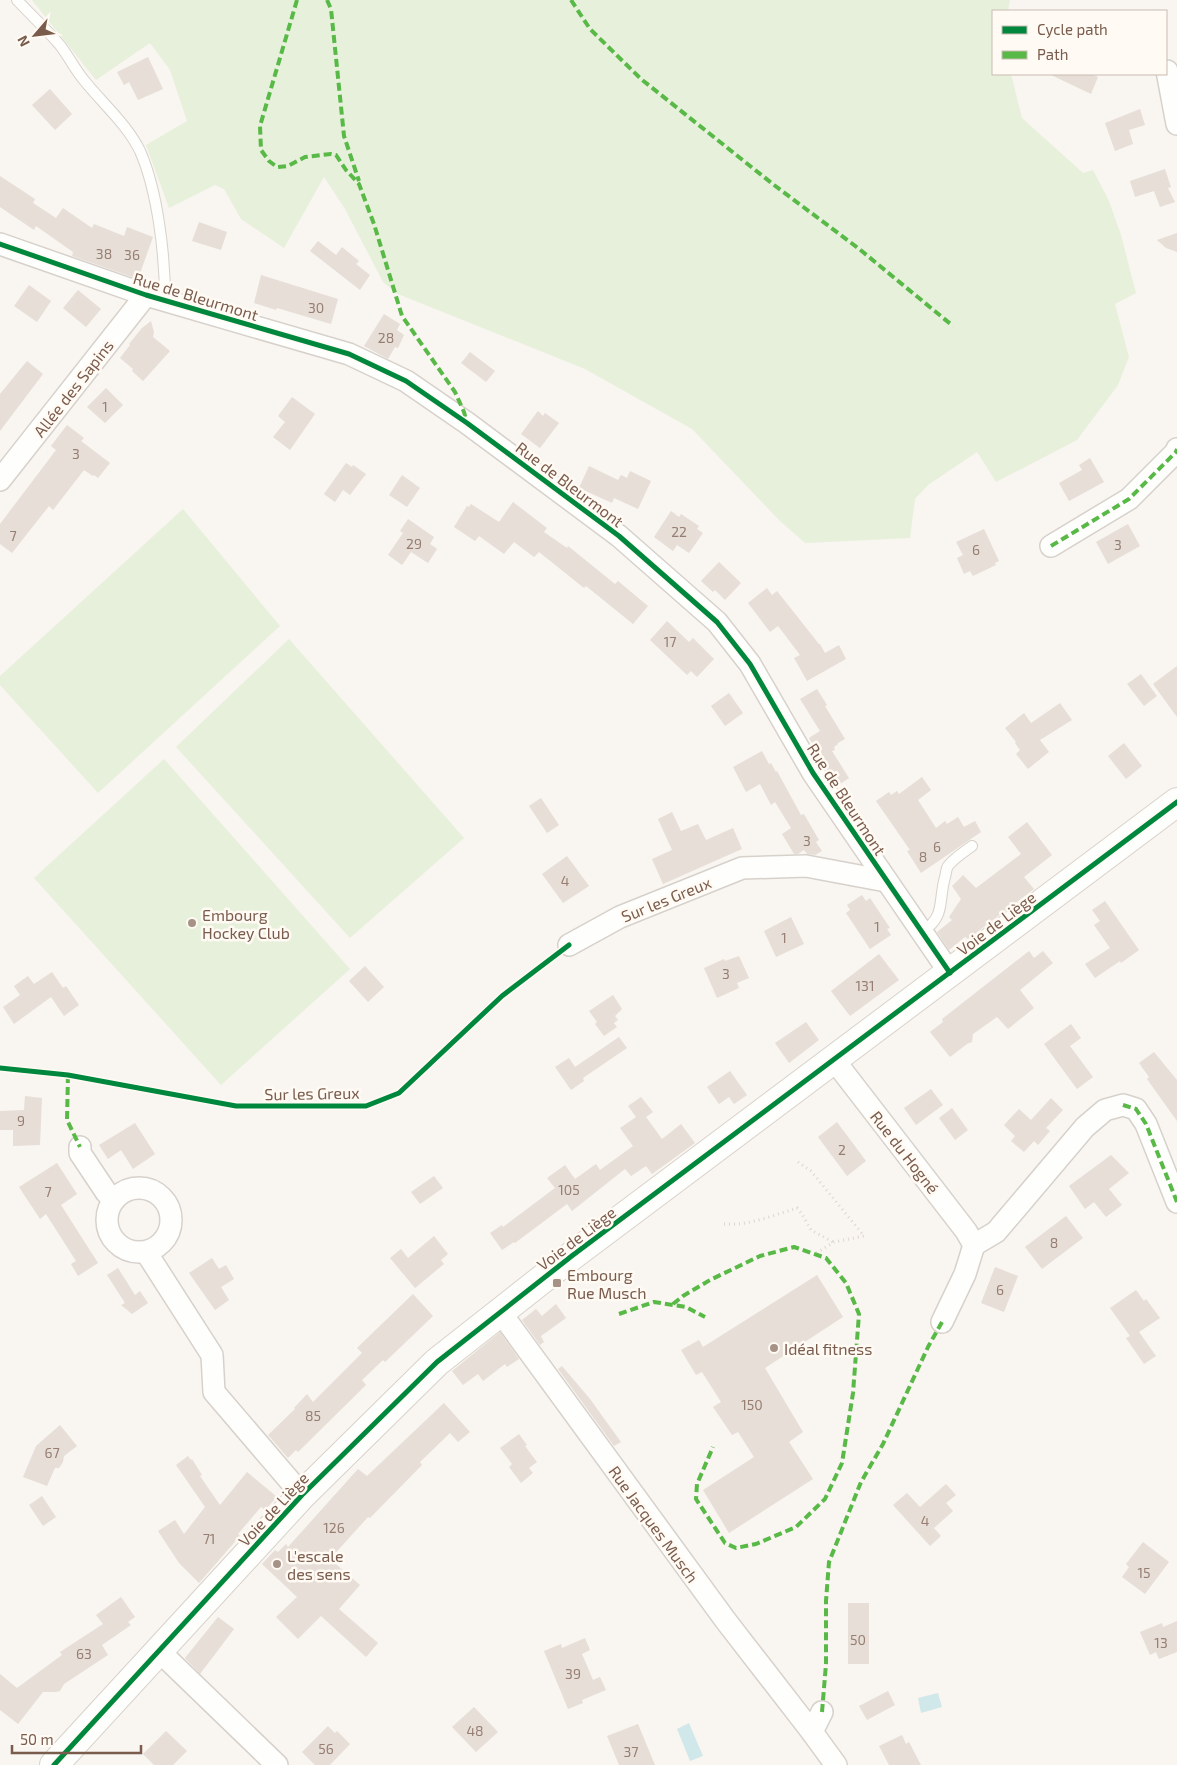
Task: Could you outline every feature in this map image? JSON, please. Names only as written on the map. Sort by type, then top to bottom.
[{"type":"street","points":[[1167,71],[1177,124]]},
{"type":"street","name":"Rue de Bleurmont","points":[[0,244],[155,298],[350,354],[406,381],[467,423],[618,536],[717,622],[750,664],[813,773],[950,974]]},
{"type":"street","name":"Allée des Sapins","points":[[0,480],[155,298]]},
{"type":"street","points":[[1051,546],[1130,499],[1176,452],[1177,448]]},
{"type":"street","name":"Voie de Liège","points":[[54,1765],[302,1495],[437,1362],[580,1250],[1177,802]]},
{"type":"street","name":"Sur les Greux","points":[[569,945],[620,917],[742,868],[806,866],[886,881]]},
{"type":"street","name":"Rue du Hogné","points":[[834,1060],[966,1231],[974,1245]]},
{"type":"street","points":[[942,1322],[965,1274],[974,1245],[996,1232],[1085,1127],[1105,1110],[1123,1105],[1136,1109],[1146,1124],[1177,1202]]},
{"type":"street","points":[[80,1147],[80,1153],[106,1192],[114,1200]]},
{"type":"street","points":[[137,1188],[148,1189],[161,1197],[171,1214],[171,1226],[162,1243],[146,1252],[129,1251],[122,1248],[109,1233],[107,1222],[107,1215],[114,1200],[128,1190],[137,1188]]},
{"type":"street","points":[[146,1252],[212,1355],[214,1392],[302,1495]]},
{"type":"street","name":"Rue Jacques Musch","points":[[501,1313],[726,1621],[836,1765]]},
{"type":"street","points":[[159,1651],[277,1765]]},
{"type":"street","points":[[812,1732],[822,1712]]},
{"type":"lane","points":[[17,0],[60,46],[82,78],[121,124],[138,148],[146,166],[157,213],[165,268],[155,298]]},
{"type":"lane","points":[[922,932],[933,925],[940,911],[947,867],[972,846]]},
{"type":"path","points":[[798,1162],[811,1170],[864,1236],[834,1242],[815,1254]]},
{"type":"path","points":[[724,1224],[736,1225],[746,1223],[797,1208],[811,1230],[834,1242]]},
{"type":"green space","points":[[32,0],[1010,0],[1008,10],[992,10],[992,75],[1011,75],[1022,118],[1083,173],[1093,170],[1109,201],[1121,235],[1136,293],[1115,304],[1129,357],[1118,385],[1077,440],[996,482],[977,452],[928,485],[915,499],[910,538],[805,543],[780,521],[692,429],[585,369],[398,294],[383,282],[345,209],[324,177],[284,248],[241,219],[224,189],[215,185],[169,208],[146,145],[187,121],[170,70],[150,43],[96,80]]},
{"type":"green space","points":[[183,509],[280,626],[98,793],[0,685],[0,676]]},
{"type":"green space","points":[[289,639],[464,838],[350,938],[176,747]]},
{"type":"green space","name":"Embourg Hockey Club","points":[[164,759],[350,969],[221,1085],[34,878]]},
{"type":"water","points":[[938,1693],[942,1707],[921,1713],[918,1698]]},
{"type":"water","points":[[689,1723],[703,1756],[690,1761],[677,1729]]},
{"type":"building","points":[[148,57],[163,89],[138,100],[129,82],[124,85],[117,72]]},
{"type":"building","points":[[1051,75],[1093,75],[1098,77],[1091,94]]},
{"type":"building","points":[[50,89],[72,114],[55,130],[32,105]]},
{"type":"building","points":[[1140,109],[1145,125],[1129,130],[1133,144],[1115,151],[1105,123]]},
{"type":"building","points":[[1165,169],[1171,187],[1168,188],[1175,202],[1160,207],[1154,191],[1135,197],[1130,181]]},
{"type":"building","points":[[0,176],[35,199],[33,203],[56,218],[63,208],[92,228],[94,224],[124,236],[127,227],[153,237],[138,279],[72,256],[73,252],[36,226],[34,230],[0,207]]},
{"type":"building","points":[[199,222],[227,232],[221,250],[192,241]]},
{"type":"building","points":[[1177,233],[1177,252],[1166,248],[1157,240]]},
{"type":"building","points":[[318,241],[336,255],[342,247],[359,261],[356,264],[370,275],[360,290],[310,251]]},
{"type":"building","points":[[261,275],[338,299],[331,324],[254,303]]},
{"type":"building","points":[[29,285],[51,301],[37,322],[14,306]]},
{"type":"building","points":[[78,290],[101,309],[86,327],[63,308]]},
{"type":"building","points":[[384,314],[400,324],[397,330],[404,335],[398,348],[395,347],[388,359],[364,346]]},
{"type":"building","points":[[151,321],[154,332],[153,337],[170,351],[143,381],[120,358],[142,328]]},
{"type":"building","points":[[470,352],[495,371],[486,382],[461,363]]},
{"type":"building","points":[[27,361],[43,374],[0,431],[0,394]]},
{"type":"building","points":[[106,388],[123,405],[105,423],[87,407]]},
{"type":"building","points":[[292,397],[315,414],[290,450],[273,437],[285,422],[278,416]]},
{"type":"building","points":[[538,411],[543,416],[545,413],[559,423],[540,448],[521,434]]},
{"type":"building","points":[[67,425],[84,438],[81,441],[110,463],[98,478],[84,470],[53,510],[49,506],[12,553],[0,544],[0,524],[56,450],[51,446]]},
{"type":"building","points":[[1090,458],[1104,482],[1069,501],[1059,483],[1082,470],[1079,465]]},
{"type":"building","points":[[346,463],[352,467],[353,465],[366,474],[350,495],[343,490],[335,502],[324,494]]},
{"type":"building","points":[[589,466],[618,480],[621,475],[627,478],[630,471],[651,481],[638,509],[614,498],[612,503],[579,488]]},
{"type":"building","points":[[402,475],[420,488],[407,507],[389,495]]},
{"type":"building","points":[[513,502],[547,528],[544,532],[567,548],[568,546],[615,584],[618,581],[648,606],[633,624],[586,586],[584,588],[539,552],[534,557],[514,542],[504,554],[479,536],[475,541],[454,527],[467,506],[469,507],[471,504],[499,522]]},
{"type":"building","points":[[671,511],[679,517],[681,514],[699,526],[697,529],[703,533],[689,553],[677,545],[673,551],[654,537]]},
{"type":"building","points":[[408,519],[434,537],[430,544],[437,549],[428,563],[411,552],[402,565],[388,555],[403,533],[400,531]]},
{"type":"building","points":[[1128,524],[1140,546],[1108,564],[1096,542]]},
{"type":"building","points":[[984,529],[999,561],[995,563],[996,565],[973,576],[970,571],[964,574],[957,558],[963,555],[956,542]]},
{"type":"building","points":[[719,562],[741,583],[725,600],[715,590],[713,592],[701,581]]},
{"type":"building","points":[[767,588],[772,595],[777,591],[820,644],[825,653],[839,645],[846,659],[807,681],[794,658],[800,655],[778,626],[770,632],[748,603]]},
{"type":"building","points":[[667,621],[689,642],[693,638],[714,659],[697,677],[691,671],[687,675],[650,640]]},
{"type":"building","points":[[1177,666],[1177,717],[1153,684]]},
{"type":"building","points":[[1141,674],[1157,696],[1144,706],[1127,684]]},
{"type":"building","points":[[817,689],[845,739],[838,743],[834,747],[835,750],[832,751],[849,778],[837,786],[809,738],[820,731],[800,699]]},
{"type":"building","points":[[729,693],[743,713],[725,726],[711,706]]},
{"type":"building","points":[[1060,703],[1072,720],[1040,740],[1049,752],[1028,769],[1016,754],[1020,750],[1005,728],[1024,713],[1031,723]]},
{"type":"building","points":[[1124,743],[1142,766],[1126,779],[1108,756]]},
{"type":"building","points":[[762,751],[769,764],[771,763],[777,771],[801,815],[804,814],[819,840],[816,842],[822,851],[815,855],[807,854],[804,850],[794,854],[782,834],[791,828],[775,802],[771,805],[760,784],[746,792],[733,767]]},
{"type":"building","points":[[922,777],[931,790],[918,800],[936,828],[945,821],[947,824],[958,817],[964,827],[975,821],[981,832],[921,873],[907,851],[910,850],[876,801],[889,792],[891,795],[897,791],[899,794]]},
{"type":"building","points":[[541,798],[559,825],[547,833],[529,806]]},
{"type":"building","points":[[672,812],[681,831],[698,824],[706,840],[733,828],[742,849],[663,884],[652,859],[672,850],[658,819]]},
{"type":"building","points":[[1027,822],[1052,855],[1024,877],[1034,889],[968,939],[965,937],[949,950],[937,932],[952,920],[949,917],[961,899],[952,886],[963,875],[976,888],[1021,854],[1008,837]]},
{"type":"building","points":[[567,856],[589,886],[563,903],[542,874]]},
{"type":"building","points":[[862,895],[866,901],[870,898],[890,928],[887,929],[891,935],[870,949],[846,913],[850,910],[847,905]]},
{"type":"building","points":[[1105,901],[1139,950],[1095,978],[1085,964],[1110,948],[1094,925],[1100,921],[1092,910]]},
{"type":"building","points":[[791,917],[804,944],[776,957],[764,931]]},
{"type":"building","points":[[1029,951],[1034,958],[1043,951],[1053,963],[1020,990],[1034,1008],[1008,1029],[997,1017],[973,1034],[972,1042],[950,1057],[930,1032],[943,1022],[942,1019]]},
{"type":"building","points":[[879,954],[899,980],[850,1016],[831,991]]},
{"type":"building","points":[[739,956],[749,978],[737,983],[739,988],[717,998],[704,968],[724,959],[725,961]]},
{"type":"building","points":[[365,966],[384,987],[368,1002],[349,981]]},
{"type":"building","points":[[52,972],[63,988],[66,986],[79,1005],[64,1016],[51,997],[14,1024],[3,1007],[20,995],[14,986],[28,976],[34,984]]},
{"type":"building","points":[[613,995],[622,1009],[615,1016],[618,1020],[614,1023],[617,1027],[604,1036],[595,1024],[597,1022],[589,1011]]},
{"type":"building","points":[[806,1022],[819,1040],[789,1063],[775,1043]]},
{"type":"building","points":[[1071,1024],[1081,1038],[1070,1046],[1093,1077],[1077,1089],[1044,1044]]},
{"type":"building","points":[[619,1037],[627,1048],[583,1078],[584,1081],[571,1090],[555,1067],[569,1058],[575,1067]]},
{"type":"building","points":[[1154,1052],[1177,1080],[1177,1121],[1147,1079],[1149,1077],[1139,1063]]},
{"type":"building","points":[[730,1071],[747,1095],[734,1104],[729,1097],[719,1104],[707,1087]]},
{"type":"building","points":[[931,1089],[943,1105],[916,1125],[904,1108]]},
{"type":"building","points":[[25,1096],[42,1098],[40,1145],[13,1146],[13,1130],[0,1130],[0,1111],[24,1110]]},
{"type":"building","points":[[641,1097],[653,1112],[646,1117],[662,1139],[681,1124],[695,1143],[652,1174],[646,1166],[631,1176],[625,1169],[572,1211],[567,1204],[515,1243],[502,1250],[490,1233],[502,1225],[503,1227],[555,1188],[547,1178],[565,1165],[575,1179],[596,1164],[600,1170],[633,1146],[620,1128],[636,1117],[628,1106]]},
{"type":"building","points":[[1051,1098],[1063,1110],[1046,1128],[1050,1131],[1038,1145],[1034,1141],[1024,1152],[1011,1141],[1015,1136],[1004,1125],[1019,1109],[1031,1120]]},
{"type":"building","points":[[952,1108],[968,1130],[955,1140],[939,1118]]},
{"type":"building","points":[[837,1122],[866,1161],[847,1176],[818,1137]]},
{"type":"building","points":[[135,1123],[155,1154],[133,1169],[121,1150],[108,1159],[99,1145]]},
{"type":"building","points":[[1111,1155],[1129,1173],[1109,1189],[1122,1205],[1106,1217],[1094,1202],[1085,1209],[1069,1186]]},
{"type":"building","points":[[57,1163],[77,1194],[61,1205],[98,1263],[78,1276],[71,1264],[76,1261],[46,1214],[40,1219],[19,1187]]},
{"type":"building","points":[[434,1176],[443,1188],[420,1204],[411,1192]]},
{"type":"building","points":[[1066,1216],[1083,1238],[1042,1269],[1025,1247]]},
{"type":"building","points":[[434,1236],[448,1254],[441,1260],[444,1264],[415,1288],[390,1258],[401,1249],[408,1258]]},
{"type":"building","points":[[212,1258],[219,1269],[226,1265],[234,1279],[221,1287],[229,1300],[215,1310],[189,1273]]},
{"type":"building","points":[[995,1267],[1018,1276],[1004,1312],[981,1303]]},
{"type":"building","points":[[118,1268],[135,1295],[140,1291],[148,1303],[132,1314],[121,1305],[125,1303],[107,1275]]},
{"type":"building","points":[[817,1275],[843,1317],[765,1368],[803,1432],[789,1442],[813,1479],[729,1533],[703,1490],[754,1457],[738,1432],[732,1435],[713,1407],[721,1402],[702,1372],[696,1375],[681,1350],[699,1340],[703,1347]]},
{"type":"building","points":[[1136,1290],[1144,1301],[1146,1299],[1160,1318],[1139,1332],[1156,1356],[1144,1364],[1126,1338],[1130,1336],[1110,1308]]},
{"type":"building","points":[[413,1294],[433,1316],[385,1362],[383,1360],[362,1380],[366,1385],[298,1452],[296,1450],[288,1458],[268,1435],[295,1409],[307,1394],[313,1402],[362,1353],[357,1348]]},
{"type":"building","points":[[556,1304],[566,1318],[541,1336],[544,1342],[540,1345],[522,1320],[536,1309],[542,1316]]},
{"type":"building","points":[[500,1332],[519,1359],[507,1367],[505,1364],[483,1381],[478,1374],[463,1385],[452,1371]]},
{"type":"building","points":[[562,1366],[590,1399],[621,1442],[614,1446],[558,1369]]},
{"type":"building","points":[[444,1403],[470,1432],[458,1442],[450,1433],[420,1462],[422,1465],[370,1518],[368,1517],[330,1559],[360,1585],[339,1609],[378,1643],[366,1657],[321,1616],[298,1639],[276,1617],[297,1597],[262,1564],[275,1550],[278,1552],[286,1544],[288,1547],[358,1469],[367,1476]]},
{"type":"building","points":[[60,1425],[77,1446],[64,1456],[59,1468],[55,1468],[47,1486],[23,1477],[36,1446]]},
{"type":"building","points":[[519,1434],[537,1462],[529,1468],[533,1473],[521,1483],[509,1467],[512,1464],[500,1448]]},
{"type":"building","points":[[188,1456],[192,1459],[202,1475],[200,1476],[220,1505],[247,1472],[277,1497],[265,1510],[261,1507],[238,1534],[240,1536],[199,1583],[179,1563],[158,1531],[175,1520],[184,1534],[205,1507],[176,1465]]},
{"type":"building","points":[[946,1484],[956,1495],[946,1503],[953,1511],[934,1528],[941,1536],[930,1546],[893,1505],[907,1493],[920,1507]]},
{"type":"building","points":[[42,1496],[56,1517],[43,1526],[29,1505]]},
{"type":"building","points":[[1143,1542],[1169,1562],[1145,1594],[1122,1577],[1129,1567],[1126,1564]]},
{"type":"building","points":[[121,1597],[135,1617],[128,1622],[131,1625],[102,1645],[108,1655],[64,1684],[60,1691],[43,1692],[18,1724],[0,1710],[0,1674],[17,1688],[62,1655],[60,1652],[103,1624],[96,1615]]},
{"type":"building","points":[[848,1603],[869,1603],[869,1664],[848,1664]]},
{"type":"building","points":[[218,1617],[234,1629],[200,1674],[185,1658]]},
{"type":"building","points":[[1177,1621],[1177,1652],[1159,1659],[1156,1652],[1150,1655],[1140,1632],[1162,1623],[1163,1627]]},
{"type":"building","points":[[585,1638],[590,1650],[582,1654],[593,1680],[600,1677],[606,1690],[582,1700],[583,1703],[568,1709],[544,1651],[561,1644],[562,1648]]},
{"type":"building","points":[[888,1691],[895,1705],[867,1720],[859,1706]]},
{"type":"building","points":[[474,1707],[498,1732],[476,1752],[452,1727]]},
{"type":"building","points":[[638,1724],[655,1765],[619,1765],[607,1736]]},
{"type":"building","points":[[328,1726],[335,1733],[337,1731],[350,1744],[330,1765],[315,1765],[302,1752]]},
{"type":"building","points":[[166,1731],[187,1751],[173,1765],[154,1765],[143,1754]]},
{"type":"building","points":[[902,1735],[906,1744],[909,1742],[921,1765],[889,1765],[879,1746]]},
{"type":"marked path","points":[[297,0],[260,126],[261,150],[269,161],[277,167],[288,166],[305,157],[336,155],[359,184],[374,224],[402,316],[455,392],[467,423]]},
{"type":"marked path","points":[[327,0],[331,9],[344,136],[359,181]]},
{"type":"marked path","points":[[571,0],[590,29],[641,79],[774,185],[858,248],[953,326]]},
{"type":"marked path","points":[[1051,546],[1129,499],[1177,449]]},
{"type":"marked path","points":[[68,1075],[67,1120],[80,1147]]},
{"type":"marked path","points":[[1123,1105],[1136,1109],[1146,1124],[1177,1202]]},
{"type":"marked path","points":[[673,1304],[710,1280],[760,1256],[794,1247],[826,1258],[846,1283],[859,1314],[853,1393],[842,1463],[825,1499],[796,1527],[756,1544],[736,1548],[725,1543],[696,1499],[697,1484],[713,1447]]},
{"type":"marked path","points":[[619,1314],[654,1302],[686,1307],[705,1317]]},
{"type":"marked path","points":[[822,1712],[826,1664],[826,1601],[829,1562],[861,1482],[883,1444],[928,1347],[942,1322]]},
{"type":"cycle path","points":[[0,244],[146,295],[349,354],[406,381],[467,423],[619,536],[717,622],[750,664],[813,773],[950,973]]},
{"type":"cycle path","points":[[54,1765],[302,1495],[437,1362],[573,1255],[1177,802]]},
{"type":"cycle path","points":[[0,1068],[68,1075],[236,1106],[366,1106],[399,1093],[502,996],[569,945]]},
{"type":"place","name":"Embourg Hockey Club","points":[[192,923]]},
{"type":"place","name":"Embourg Rue Musch","points":[[557,1283]]},
{"type":"place","name":"Idéal fitness","points":[[774,1348]]},
{"type":"place","name":"L'escale des sens","points":[[277,1564]]}]
